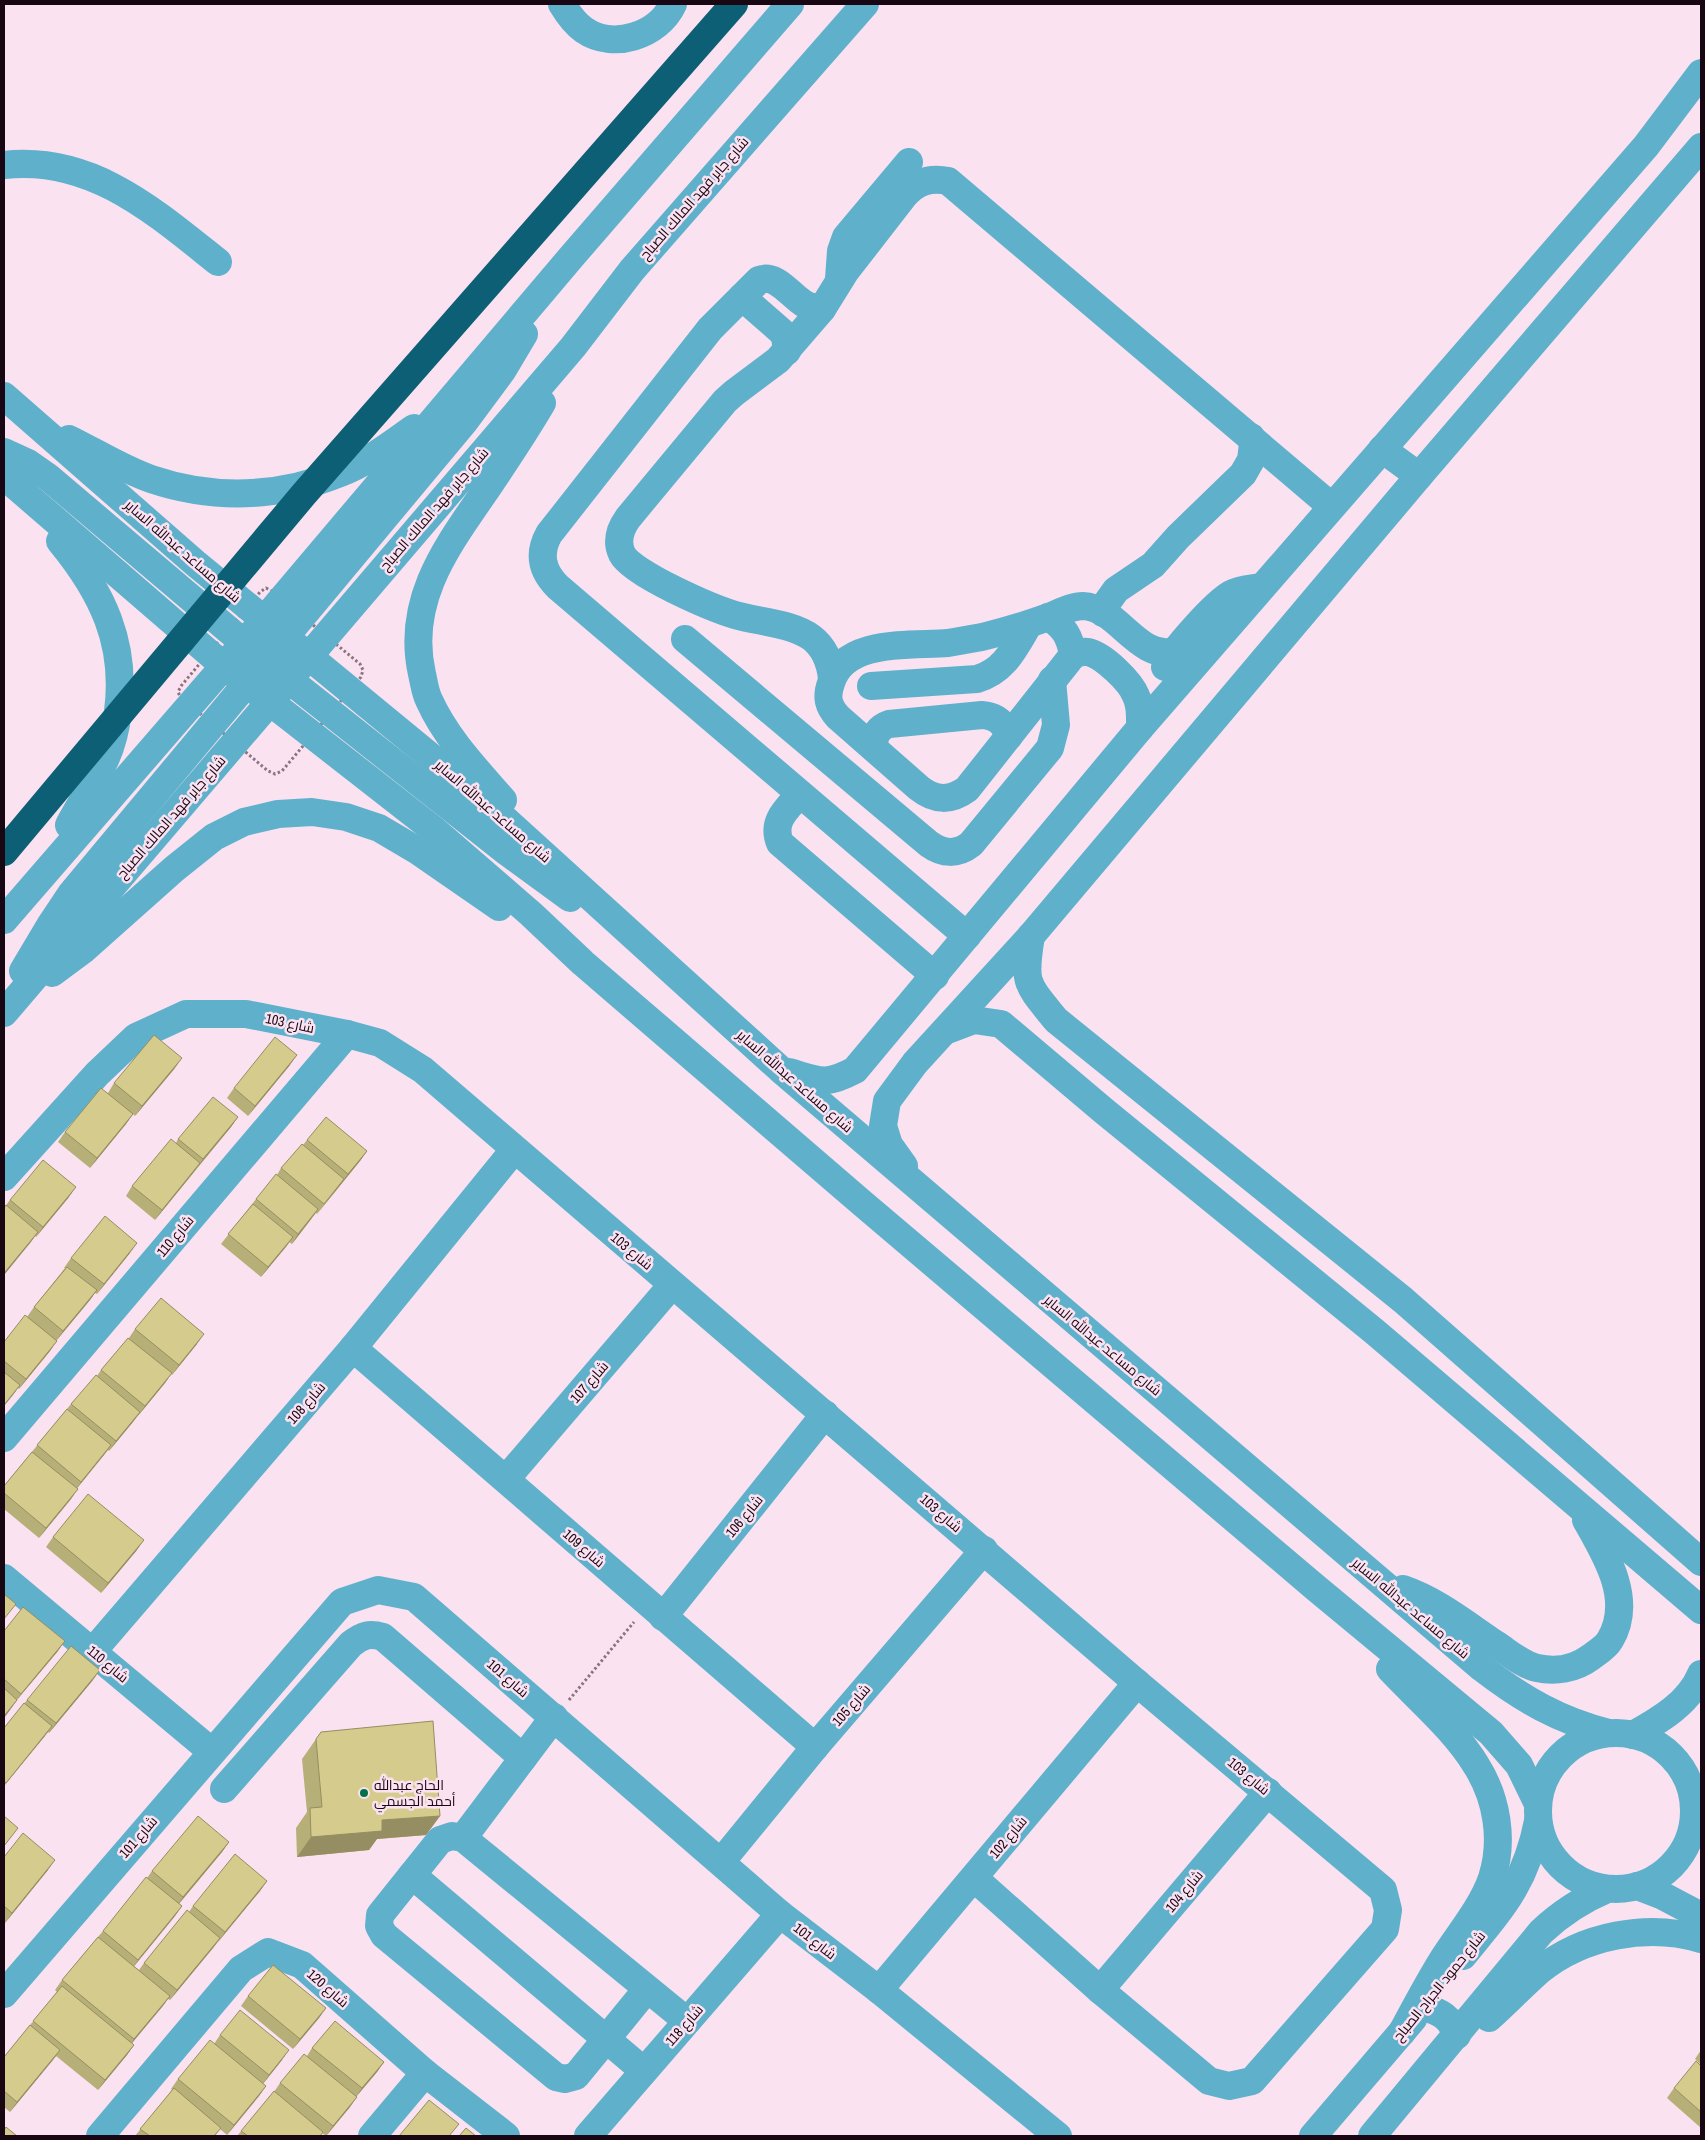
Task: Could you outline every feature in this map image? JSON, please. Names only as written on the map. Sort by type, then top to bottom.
[{"type":"highway","points":[[4,852],[304,494],[734,4]]},
{"type":"street","points":[[562,4],[570,18],[585,31],[602,38],[621,40],[641,34],[658,24],[673,4]]},
{"type":"street","points":[[264,620],[790,4]]},
{"type":"street","name":"شارع جابر فهد المالك الصباح","points":[[308,656],[573,347],[632,270],[865,4]]},
{"type":"street","points":[[1164,700],[1162,675],[1165,666],[1175,651],[1220,603],[1233,593],[1325,500],[1382,449],[1646,146],[1701,73]]},
{"type":"street","points":[[924,1193],[889,1145],[883,1126],[887,1101],[915,1063],[1031,936],[1419,476],[1701,147]]},
{"type":"street","points":[[839,281],[841,250],[846,237],[913,159],[948,181],[1325,500]]},
{"type":"street","points":[[4,165],[21,163],[63,167],[103,180],[155,213],[218,262]]},
{"type":"street","points":[[832,678],[827,656],[820,646],[803,632],[733,614],[702,602],[634,566],[622,553],[619,534],[622,526],[725,402],[771,367],[822,309],[839,281],[909,189],[925,181],[941,179],[948,181]]},
{"type":"street","points":[[822,309],[804,304],[769,278],[760,280],[710,329],[549,534],[544,542],[542,561],[551,580],[558,587],[967,936]]},
{"type":"street","points":[[8,1007],[32,954],[71,894],[484,396],[518,344],[551,282]]},
{"type":"street","points":[[742,297],[782,332],[785,337],[787,350]]},
{"type":"street","points":[[537,848],[503,800],[447,733],[428,698],[419,658],[420,620],[430,583],[445,549],[511,453],[573,347]]},
{"type":"street","points":[[638,481],[710,397],[721,391],[744,386]]},
{"type":"street","name":"شارع مساعد عبدالله الساير","points":[[4,396],[195,563],[264,620],[270,701],[434,830],[531,914],[583,963],[862,1204],[1316,1588],[1491,1733],[1519,1766],[1538,1812]]},
{"type":"street","points":[[39,426],[150,478],[188,489],[227,494],[266,493],[304,486],[341,473],[376,454],[443,409]]},
{"type":"street","points":[[1107,616],[1106,604],[1116,590],[1152,565],[1243,474],[1251,460],[1253,444],[1251,437]]},
{"type":"street","points":[[1382,449],[1419,476]]},
{"type":"street","points":[[4,452],[28,463],[48,477],[266,661],[537,875],[567,896],[624,930]]},
{"type":"street","points":[[11,489],[32,508],[80,565],[98,594],[112,626],[119,660],[120,694],[116,728],[105,761],[74,815],[50,865]]},
{"type":"street","name":"شارع مساعد عبدالله الساير","points":[[11,489],[224,666],[308,656],[487,803],[624,930],[780,1069],[1482,1668],[1521,1697],[1564,1720],[1621,1734]]},
{"type":"street","points":[[780,1069],[817,1080],[835,1081],[855,1070],[1140,728],[1261,587],[1325,500]]},
{"type":"street","points":[[1233,593],[1261,587]]},
{"type":"street","points":[[1107,616],[1091,630],[1082,654],[1052,680],[967,789],[954,797],[946,799],[926,794],[838,717],[830,706],[828,692],[832,678],[843,663],[868,649],[950,642],[1038,621],[1074,607],[1094,608],[1107,616],[1150,648],[1162,652],[1175,651]]},
{"type":"street","points":[[1038,621],[1060,625],[1082,654],[1122,676],[1134,690],[1140,707],[1140,728]]},
{"type":"street","points":[[871,679],[975,665],[1010,656],[1038,621]]},
{"type":"street","points":[[689,634],[780,701],[790,715],[795,731],[929,844],[942,852],[957,852],[971,844],[1050,748],[1056,725],[1052,680]]},
{"type":"street","points":[[4,920],[224,666]]},
{"type":"street","name":"شارع جابر فهد المالك الصباح","points":[[8,1007],[270,701]]},
{"type":"street","points":[[874,748],[876,734],[879,729],[889,724],[982,715],[995,717],[1000,721],[1009,736]]},
{"type":"street","points":[[800,794],[778,821],[776,828],[780,843],[935,976]]},
{"type":"street","points":[[8,1007],[83,950],[174,869],[214,837],[244,822],[278,814],[312,812],[346,816],[379,828],[418,851],[530,929],[583,963]]},
{"type":"street","points":[[1031,936],[1026,969],[1030,988],[1056,1020],[1402,1300],[1701,1562]]},
{"type":"street","name":"شارع 103","points":[[4,1177],[91,1081],[136,1037],[186,1014],[246,1014],[347,1034],[380,1043],[423,1070],[514,1150],[984,1550],[1137,1684],[1383,1890],[1388,1910],[1385,1929],[1252,2081],[1229,2086],[1208,2081],[1100,1990],[974,1878]]},
{"type":"street","points":[[944,1031],[974,1020],[1002,1024],[1104,1111],[1375,1332],[1701,1610]]},
{"type":"street","name":"شارع 110","points":[[4,1438],[347,1034]]},
{"type":"street","points":[[885,1036],[896,1054],[915,1063]]},
{"type":"street","name":"شارع 108","points":[[93,1651],[353,1348],[514,1150]]},
{"type":"street","name":"شارع 107","points":[[506,1479],[672,1285]]},
{"type":"street","points":[[1375,1332],[1372,1319],[1377,1307],[1389,1299],[1402,1300]]},
{"type":"street","name":"شارع 109","points":[[353,1348],[815,1747]]},
{"type":"street","name":"شارع 106","points":[[656,1610],[825,1414]]},
{"type":"street","points":[[1381,1582],[1418,1594],[1436,1604],[1514,1657],[1535,1668],[1559,1670],[1584,1663],[1610,1641],[1619,1622],[1620,1602],[1607,1558],[1584,1517],[1553,1484]]},
{"type":"street","name":"شارع 105","points":[[721,1862],[815,1747],[984,1550]]},
{"type":"street","name":"شارع 110","points":[[4,1578],[93,1651],[220,1742],[253,1756]]},
{"type":"street","points":[[1316,1588],[1461,1744],[1476,1765],[1495,1809],[1498,1832],[1497,1856],[1491,1879],[1481,1900],[1434,1974],[1402,2032]]},
{"type":"street","name":"شارع 101","points":[[4,1994],[342,1602],[378,1590],[414,1597],[780,1914],[879,1990],[1058,2136]]},
{"type":"street","points":[[224,1789],[351,1644],[362,1635],[372,1634],[383,1637],[523,1758]]},
{"type":"street","points":[[1607,1889],[1582,1881],[1560,1866],[1545,1845],[1538,1812],[1542,1782],[1553,1764],[1569,1748],[1588,1738],[1621,1734],[1671,1712],[1686,1697],[1701,1674]]},
{"type":"street","name":"شارع 102","points":[[879,1990],[1137,1684]]},
{"type":"street","points":[[463,1838],[554,1718]]},
{"type":"street","points":[[1621,1734],[1653,1743],[1671,1756],[1684,1774],[1695,1818]]},
{"type":"street","points":[[1372,2136],[1552,1921],[1578,1902],[1607,1889],[1637,1886],[1658,1876],[1676,1861],[1688,1841],[1695,1818],[1701,1761]]},
{"type":"street","name":"شارع 104","points":[[1100,1990],[1268,1792]]},
{"type":"street","name":"شارع حمود الجراح الصباح","points":[[1313,2136],[1423,2007],[1498,1912],[1517,1884],[1531,1853],[1538,1812]]},
{"type":"street","points":[[647,1989],[576,2076],[565,2079],[556,2077],[384,1935],[379,1926],[380,1915],[440,1840],[452,1836],[463,1838],[647,1989],[687,2022]]},
{"type":"street","points":[[412,1875],[644,2071]]},
{"type":"street","points":[[1637,1886],[1671,1900],[1701,1916]]},
{"type":"street","name":"شارع 118","points":[[588,2136],[780,1914]]},
{"type":"street","points":[[1437,2059],[1491,2016],[1540,1970],[1578,1947],[1620,1934],[1664,1932],[1701,1939]]},
{"type":"street","name":"شارع 120","points":[[100,2136],[241,1969],[268,1952],[302,1965],[425,2073],[506,2136]]},
{"type":"street","points":[[1423,2007],[1439,2012],[1453,2024],[1457,2035]]},
{"type":"street","points":[[372,2136],[425,2073]]},
{"type":"path","points":[[554,1718],[656,1610]]},
{"type":"building","points":[[154,1035],[182,1058],[142,1106],[114,1083]]},
{"type":"building","points":[[275,1037],[297,1055],[255,1106],[234,1088]]},
{"type":"building","points":[[101,1088],[133,1114],[97,1158],[65,1132]]},
{"type":"building","points":[[213,1097],[238,1117],[203,1159],[178,1139]]},
{"type":"building","points":[[326,1117],[367,1151],[348,1174],[307,1140]]},
{"type":"building","points":[[171,1139],[200,1163],[162,1210],[132,1186]]},
{"type":"building","points":[[302,1144],[344,1179],[324,1204],[281,1168]]},
{"type":"building","points":[[43,1160],[76,1187],[43,1227],[10,1200]]},
{"type":"building","points":[[276,1174],[318,1209],[298,1234],[256,1199]]},
{"type":"building","points":[[253,1204],[293,1237],[268,1267],[228,1234]]},
{"type":"building","points":[[6,1205],[38,1232],[5,1272],[4,1208]]},
{"type":"building","points":[[105,1216],[137,1243],[104,1284],[71,1258]]},
{"type":"building","points":[[67,1267],[97,1290],[63,1331],[34,1307]]},
{"type":"building","points":[[161,1298],[204,1334],[179,1365],[135,1329]]},
{"type":"building","points":[[25,1315],[57,1341],[26,1379],[4,1361],[4,1342]]},
{"type":"building","points":[[128,1338],[172,1373],[145,1406],[101,1370]]},
{"type":"building","points":[[4,1372],[20,1385],[4,1405]]},
{"type":"building","points":[[96,1375],[140,1412],[116,1441],[71,1404]]},
{"type":"building","points":[[67,1409],[111,1445],[81,1482],[37,1445]]},
{"type":"building","points":[[32,1452],[78,1489],[46,1528],[4,1493],[4,1486]]},
{"type":"building","points":[[88,1494],[144,1540],[108,1583],[53,1537]]},
{"type":"building","points":[[4,1594],[16,1604],[4,1619]]},
{"type":"building","points":[[23,1607],[65,1641],[21,1694],[4,1679],[4,1631]]},
{"type":"building","points":[[71,1646],[100,1670],[56,1723],[27,1700]]},
{"type":"building","points":[[4,1688],[17,1700],[4,1716]]},
{"type":"building","points":[[24,1703],[52,1726],[6,1783],[4,1781],[4,1728]]},
{"type":"building","name":"الحاج عبدالله أحمد الجسمي","points":[[433,1721],[440,1816],[382,1820],[382,1831],[311,1837],[310,1808],[322,1807],[316,1739],[321,1732]]},
{"type":"building","points":[[4,1816],[18,1828],[4,1846]]},
{"type":"building","points":[[198,1816],[229,1842],[183,1897],[152,1871]]},
{"type":"building","points":[[23,1833],[55,1860],[12,1913],[4,1906],[4,1857]]},
{"type":"building","points":[[235,1854],[267,1881],[225,1932],[193,1906]]},
{"type":"building","points":[[146,1877],[182,1906],[138,1960],[103,1931]]},
{"type":"building","points":[[187,1910],[220,1938],[177,1990],[144,1963]]},
{"type":"building","points":[[98,1937],[170,1996],[134,2039],[62,1980]]},
{"type":"building","points":[[273,1965],[326,2008],[300,2039],[248,1996]]},
{"type":"building","points":[[62,1986],[134,2045],[105,2080],[33,2021]]},
{"type":"building","points":[[240,2010],[289,2050],[269,2075],[220,2035]]},
{"type":"building","points":[[335,2021],[384,2062],[362,2088],[312,2048]]},
{"type":"building","points":[[30,2025],[60,2050],[17,2102],[4,2091],[4,2057]]},
{"type":"building","points":[[210,2040],[266,2086],[234,2125],[178,2079]]},
{"type":"building","points":[[304,2054],[357,2097],[333,2126],[280,2083]]},
{"type":"building","points":[[1696,2061],[1701,2066],[1701,2112],[1674,2088]]},
{"type":"building","points":[[174,2088],[221,2128],[214,2136],[150,2136],[140,2129]]},
{"type":"building","points":[[274,2091],[323,2132],[320,2136],[248,2136],[241,2131]]},
{"type":"building","points":[[429,2100],[459,2124],[449,2136],[399,2136]]},
{"type":"building","points":[[6,2127],[17,2136],[4,2136]]},
{"type":"building","points":[[466,2128],[476,2136],[459,2136]]},
{"type":"place","name":"الحاج عبدالله أحمد الجسمي","points":[[364,1793]]}]
